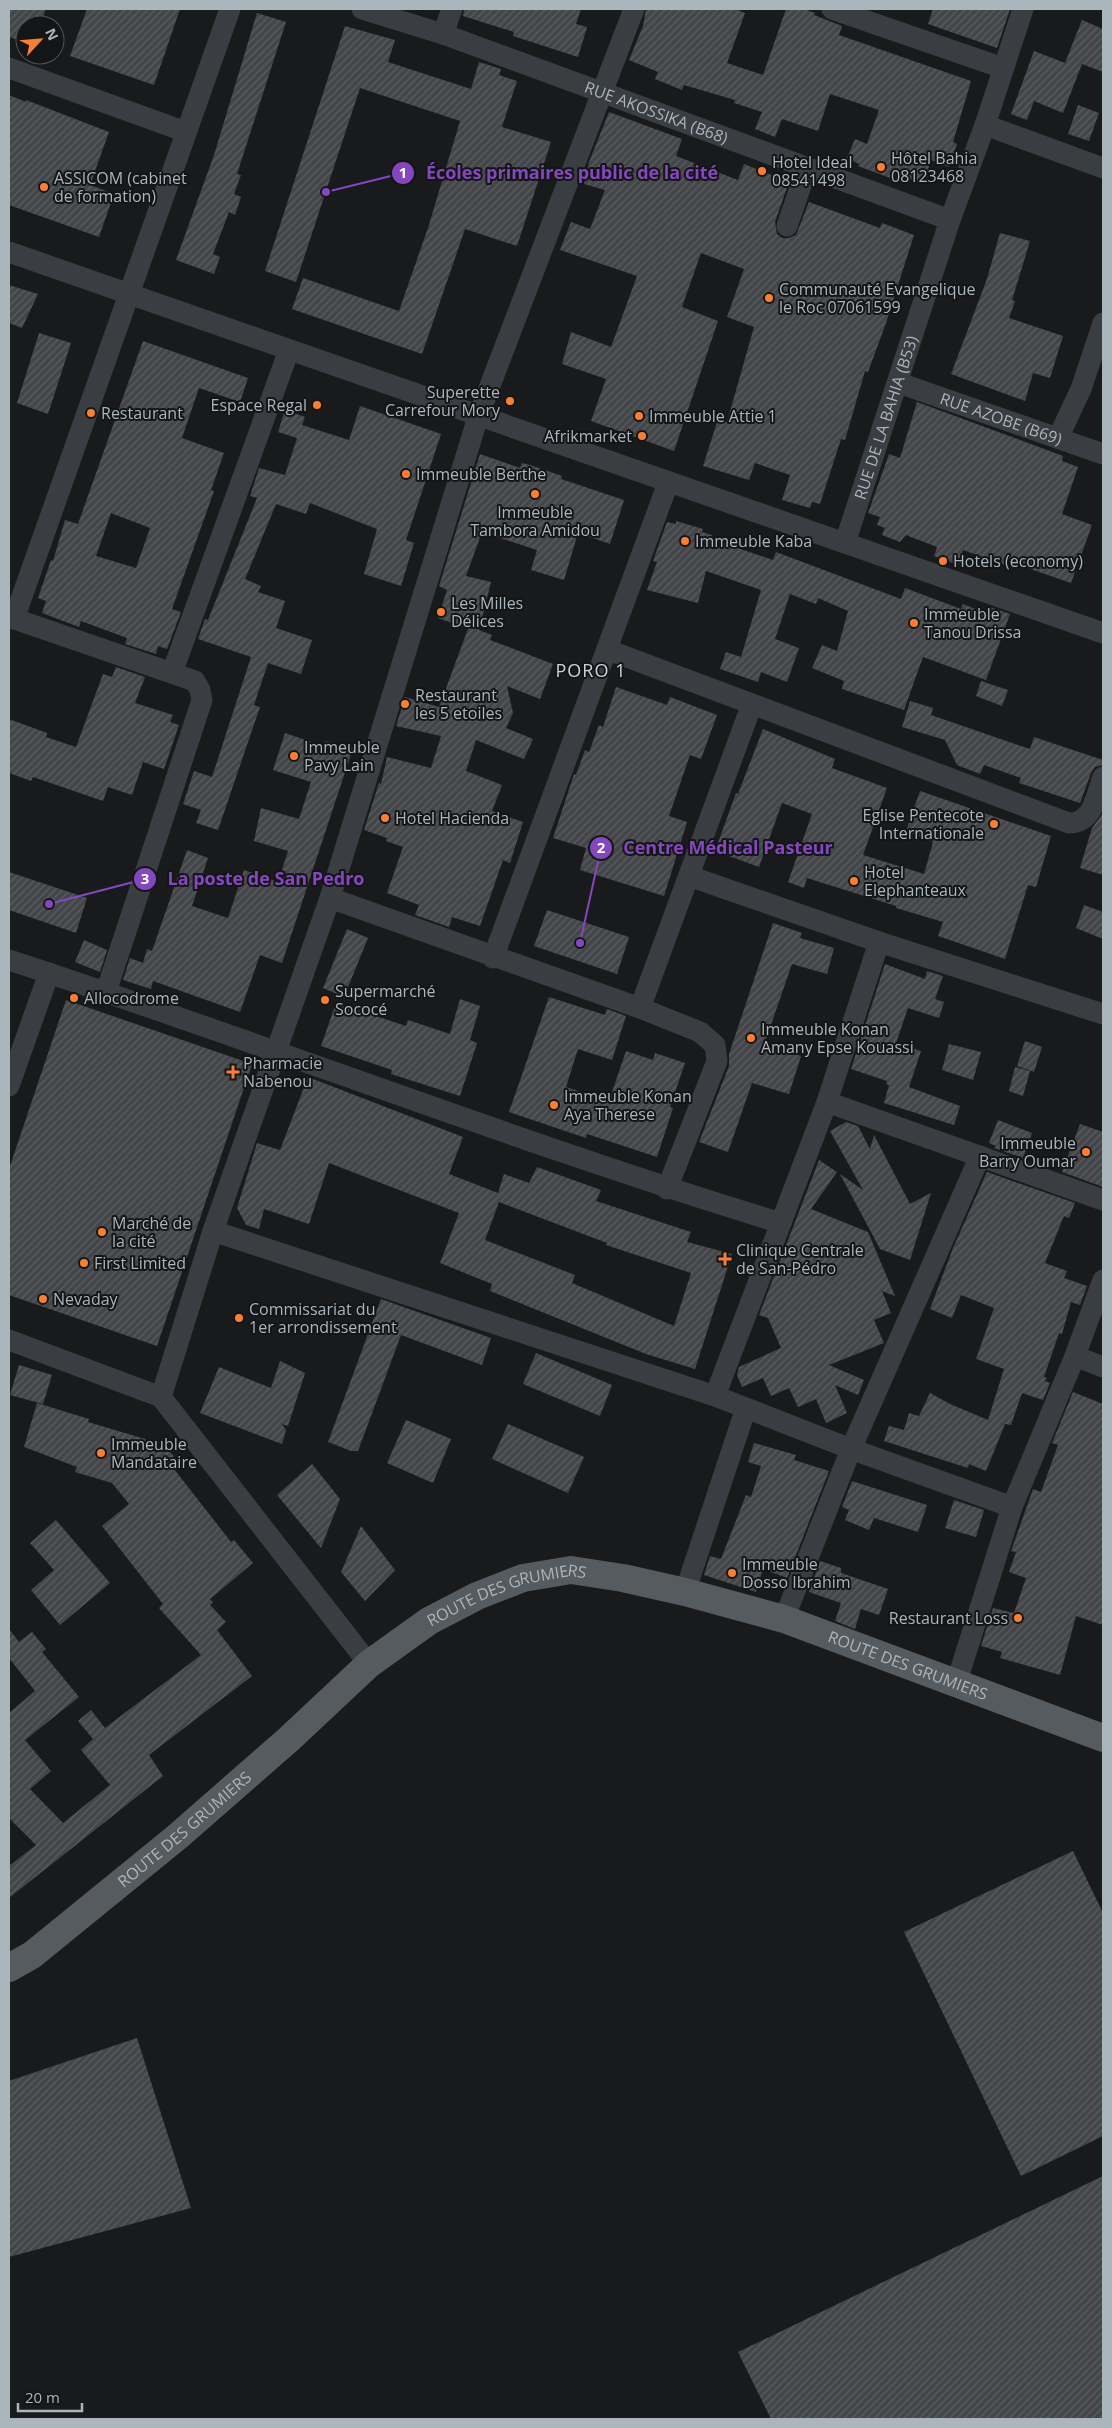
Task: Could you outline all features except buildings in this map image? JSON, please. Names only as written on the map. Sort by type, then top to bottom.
[{"type":"main road","name":"ROUTE DES GRUMIERS","points":[[9,1968],[32,1955],[177,1837],[289,1739],[369,1664],[429,1621],[477,1596],[523,1578],[571,1570],[623,1578],[685,1592],[784,1619],[1103,1738]]},
{"type":"street","points":[[106,992],[202,700],[200,690],[195,681],[11,618],[130,293],[230,9]]},
{"type":"street","name":"RUE AKOSSIKA (B68)","points":[[362,9],[443,34],[950,220]]},
{"type":"street","points":[[443,34],[452,9]]},
{"type":"street","points":[[160,1397],[213,1231],[330,898],[478,417],[634,9]]},
{"type":"street","points":[[832,9],[1002,68]]},
{"type":"street","name":"RUE DE LA BAHIA (B53)","points":[[846,543],[950,220],[985,125],[1002,68],[1023,9]]},
{"type":"street","points":[[9,68],[186,132]]},
{"type":"street","points":[[985,125],[1103,168]]},
{"type":"street","points":[[786,226],[807,168]]},
{"type":"street","points":[[9,252],[478,417],[1103,633]]},
{"type":"street","points":[[1058,438],[1081,389],[1103,323]]},
{"type":"street","points":[[172,673],[289,350]]},
{"type":"street","name":"RUE AZOBE (B69)","points":[[899,383],[1103,454]]},
{"type":"street","points":[[493,958],[668,483]]},
{"type":"street","points":[[608,650],[1069,823],[1079,823],[1088,816],[1103,776]]},
{"type":"street","points":[[640,1008],[752,704]]},
{"type":"street","points":[[690,876],[879,942],[1103,1014]]},
{"type":"street","points":[[330,898],[493,958],[640,1008],[700,1032],[714,1045],[717,1061],[667,1188]]},
{"type":"street","points":[[715,1396],[827,1102],[879,942]]},
{"type":"street","points":[[9,960],[106,992],[667,1188],[781,1223]]},
{"type":"street","points":[[9,1086],[49,973]]},
{"type":"street","points":[[827,1102],[1103,1200]]},
{"type":"street","points":[[784,1619],[851,1449],[980,1156]]},
{"type":"street","points":[[213,1231],[715,1396],[851,1449],[1012,1507]]},
{"type":"street","points":[[956,1684],[1012,1507],[1075,1356],[1103,1280]]},
{"type":"street","points":[[9,1340],[160,1397],[369,1664]]},
{"type":"street","points":[[1075,1356],[1103,1367]]},
{"type":"street","points":[[685,1592],[746,1408]]},
{"type":"place","name":"Hôtel Bahia 08123468","points":[[881,167]]},
{"type":"place","name":"Hotel Ideal 08541498","points":[[762,171]]},
{"type":"place","name":"ASSICOM (cabinet de formation)","points":[[44,187]]},
{"type":"place","name":"Écoles primaires public de la cité","points":[[326,192]]},
{"type":"place","name":"Communauté Evangelique le Roc 07061599","points":[[769,298]]},
{"type":"place","name":"Superette Carrefour Mory","points":[[510,401]]},
{"type":"place","name":"Espace Regal","points":[[317,405]]},
{"type":"place","name":"Restaurant","points":[[91,413]]},
{"type":"place","name":"Immeuble Attie 1","points":[[639,416]]},
{"type":"place","name":"Afrikmarket","points":[[642,436]]},
{"type":"place","name":"Immeuble Berthe","points":[[406,474]]},
{"type":"place","name":"Immeuble Tambora Amidou","points":[[535,494]]},
{"type":"place","name":"Immeuble Kaba","points":[[685,541]]},
{"type":"place","name":"Hotels (economy)","points":[[943,561]]},
{"type":"place","name":"Les Milles Délices","points":[[441,612]]},
{"type":"place","name":"Immeuble Tanou Drissa","points":[[914,623]]},
{"type":"place","name":"Restaurant les 5 etoiles","points":[[405,704]]},
{"type":"place","name":"Immeuble Pavy Lain","points":[[294,756]]},
{"type":"place","name":"Hotel Hacienda","points":[[385,818]]},
{"type":"place","name":"Eglise Pentecote Internationale","points":[[994,824]]},
{"type":"place","name":"Hotel Elephanteaux","points":[[854,881]]},
{"type":"place","name":"La poste de San Pedro","points":[[49,904]]},
{"type":"place","name":"Centre Médical Pasteur","points":[[580,943]]},
{"type":"place","name":"Allocodrome","points":[[74,998]]},
{"type":"place","name":"Supermarché Sococé","points":[[325,1000]]},
{"type":"place","name":"Immeuble Konan Amany Epse Kouassi","points":[[751,1038]]},
{"type":"place","name":"Pharmacie Nabenou","points":[[233,1072]]},
{"type":"place","name":"Immeuble Konan Aya Therese","points":[[554,1105]]},
{"type":"place","name":"Immeuble Barry Oumar","points":[[1086,1152]]},
{"type":"place","name":"Marché de la cité","points":[[102,1232]]},
{"type":"place","name":"Clinique Centrale de San-Pédro","points":[[725,1259]]},
{"type":"place","name":"First Limited","points":[[84,1263]]},
{"type":"place","name":"Nevaday","points":[[43,1299]]},
{"type":"place","name":"Commissariat du 1er arrondissement","points":[[239,1318]]},
{"type":"place","name":"Immeuble Mandataire","points":[[101,1453]]},
{"type":"place","name":"Immeuble Dosso Ibrahim","points":[[732,1573]]},
{"type":"place","name":"Restaurant Loss","points":[[1018,1618]]},
{"type":"district","name":"PORO 1","points":[[591,670]]}]
